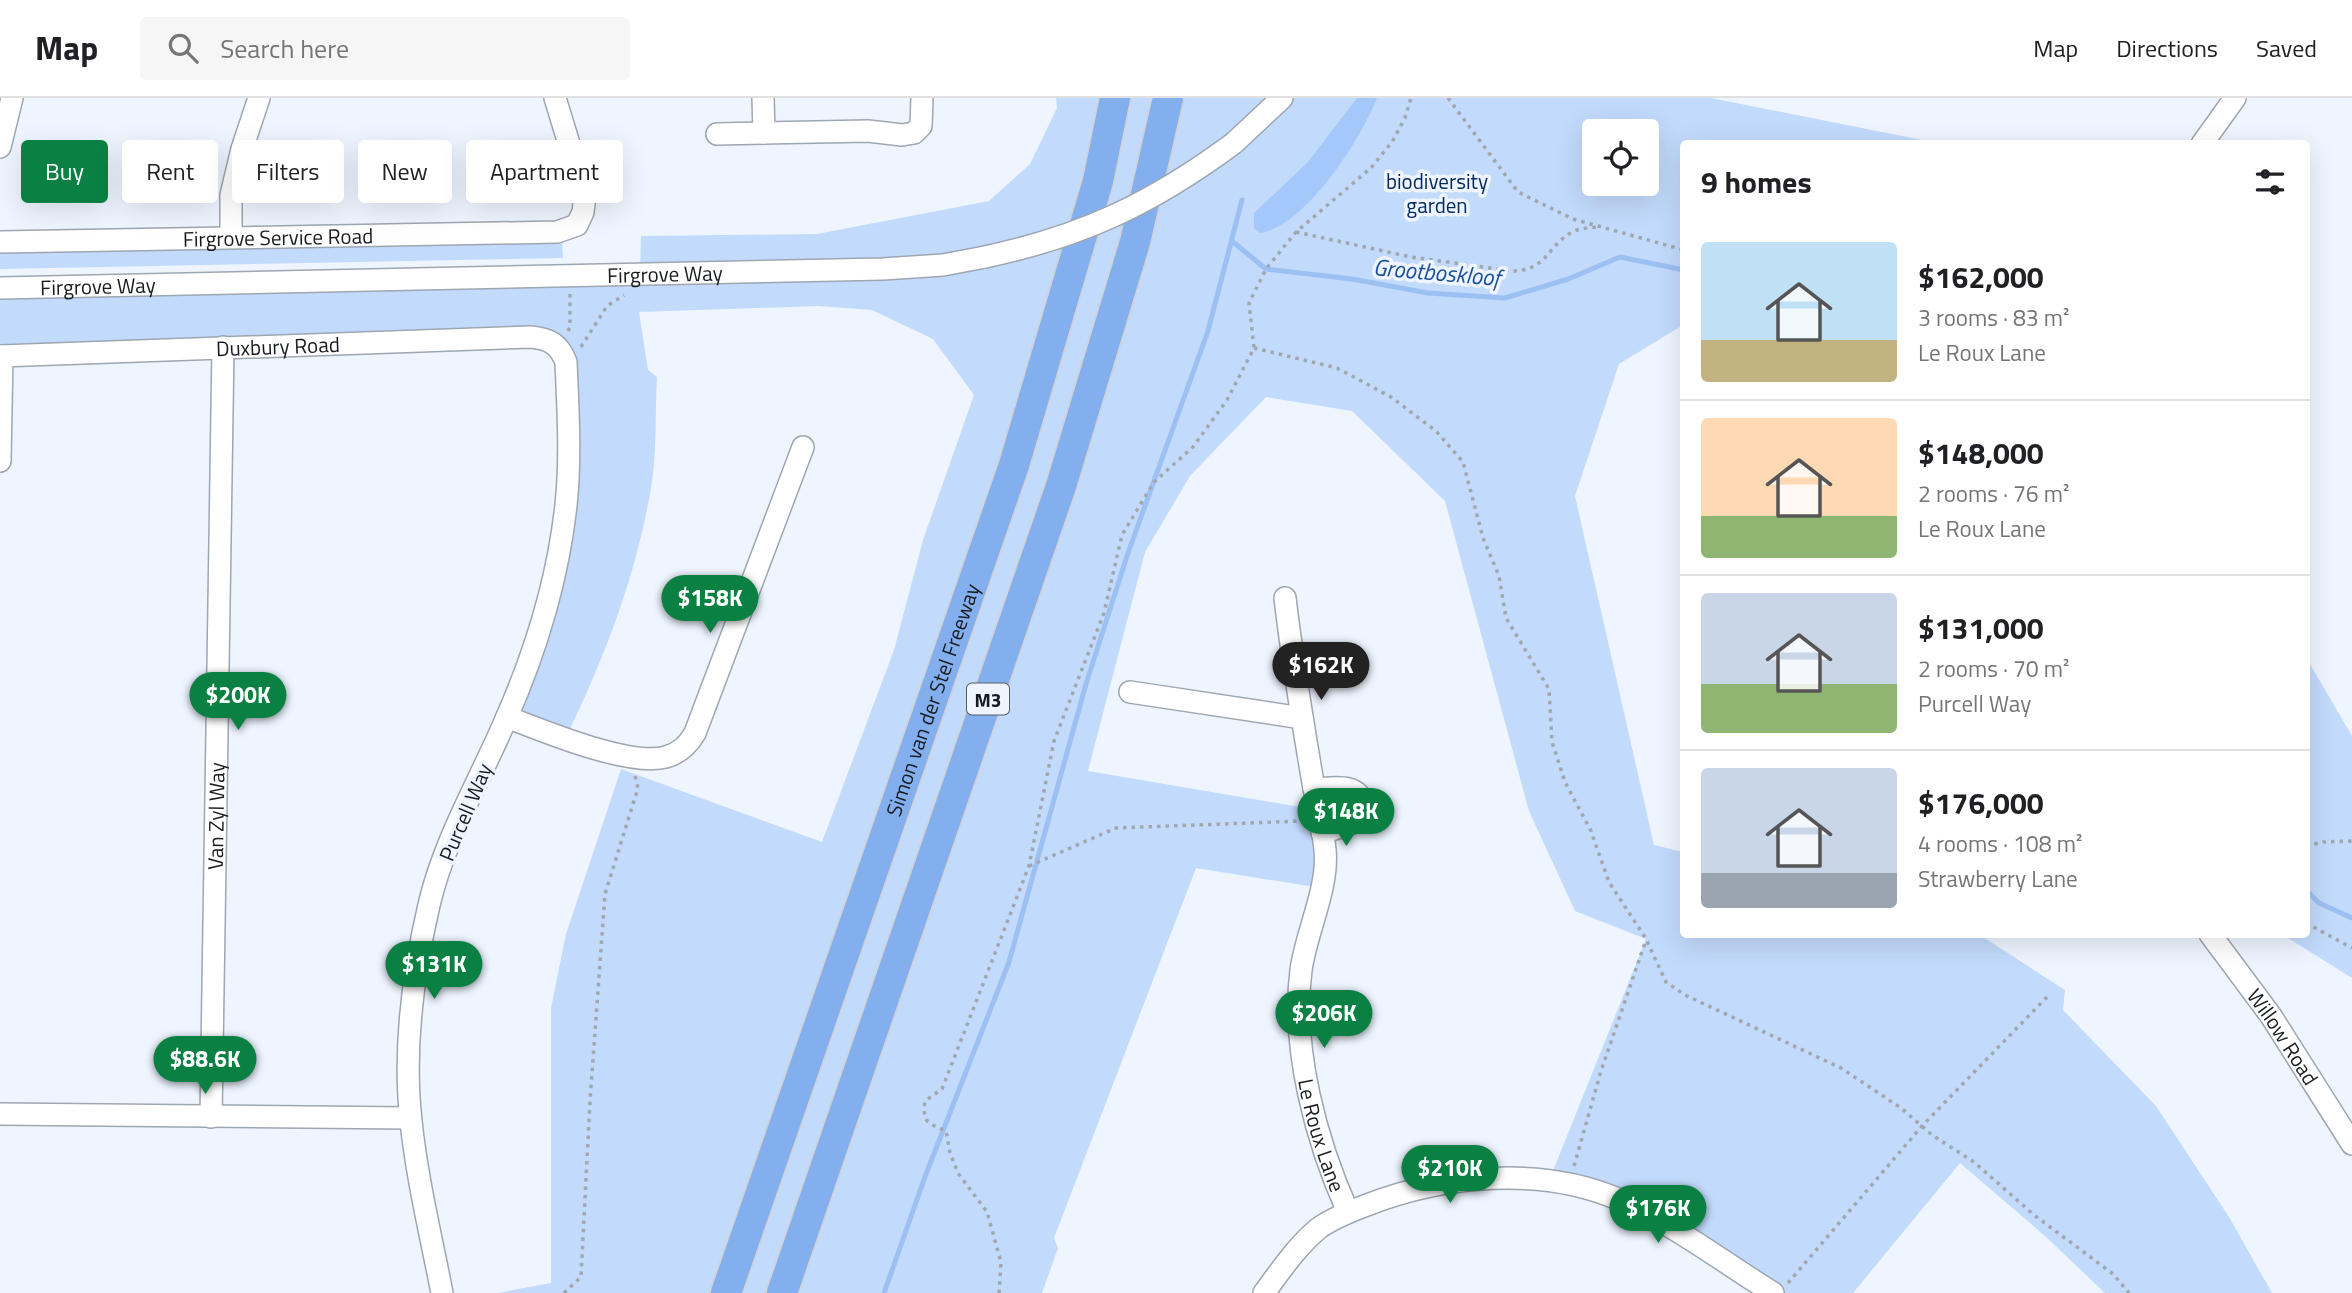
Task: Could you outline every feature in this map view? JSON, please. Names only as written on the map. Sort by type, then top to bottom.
[{"type":"highway","name":"Simon van der Stel Freeway","points":[[726,1293],[1014,465],[1098,181],[1115,98]]},
{"type":"highway","name":"M3","points":[[782,1293],[1061,486],[1135,242],[1168,98]]},
{"type":"street","points":[[0,147],[12,98]]},
{"type":"street","points":[[231,237],[231,195],[242,149],[259,98]]},
{"type":"street","name":"Firgrove Service Road","points":[[0,242],[557,232],[577,225],[583,212],[585,196],[555,98]]},
{"type":"street","points":[[763,98],[764,133]]},
{"type":"street","points":[[717,134],[868,131],[902,135],[914,133],[921,126],[922,98]]},
{"type":"street","name":"Firgrove Way","points":[[0,288],[883,269],[943,265],[1031,248],[1071,235],[1133,208],[1193,173],[1234,143],[1282,98]]},
{"type":"street","points":[[2205,140],[2235,98]]},
{"type":"street","name":"Duxbury Road","points":[[1,356],[531,337],[554,342]]},
{"type":"street","name":"Purcell Way","points":[[442,1293],[415,1158],[410,1118],[409,1070],[415,979],[430,902],[460,820],[507,718],[537,638],[559,558],[569,461],[566,362],[554,342]]},
{"type":"street","name":"Van Zyl Way","points":[[211,1117],[223,347]]},
{"type":"street","points":[[0,461],[1,356]]},
{"type":"street","points":[[507,718],[565,739],[632,756],[668,756],[688,744],[695,733],[803,447]]},
{"type":"street","name":"Le Roux Lane","points":[[1285,598],[1291,653],[1325,853],[1301,969],[1299,1015],[1306,1071],[1319,1136],[1348,1212]]},
{"type":"street","points":[[1130,692],[1302,718]]},
{"type":"street","points":[[1314,789],[1348,788],[1356,791],[1363,801],[1363,814],[1358,821],[1321,827]]},
{"type":"street","name":"Willow Road","points":[[2213,938],[2271,1016],[2352,1144]]},
{"type":"street","points":[[0,1114],[410,1118]]},
{"type":"street","points":[[1264,1293],[1300,1246],[1321,1227],[1348,1212],[1398,1194],[1472,1180],[1529,1180],[1585,1188],[1616,1199],[1659,1220],[1760,1290]]},
{"type":"path","points":[[1448,98],[1518,192],[1552,209],[1599,227],[1680,249]]},
{"type":"path","points":[[1296,232],[1411,257],[1526,271],[1548,258],[1558,243],[1574,231],[1599,227]]},
{"type":"path","points":[[566,362],[577,353],[607,306],[628,291]]},
{"type":"path","points":[[554,342],[564,337],[570,327],[570,292]]},
{"type":"path","points":[[1254,348],[1337,368],[1391,397],[1436,431],[1463,462],[1483,538],[1499,576],[1506,618],[1549,689],[1552,742],[1565,782],[1591,831],[1609,882],[1646,939],[1666,982],[1685,995],[1841,1068],[1901,1108],[2113,1275],[2129,1293]]},
{"type":"path","points":[[564,1293],[582,1277],[590,1101],[605,894],[638,788],[632,756]]},
{"type":"path","points":[[1029,866],[1116,828],[1321,827]]},
{"type":"path","points":[[2310,845],[2352,841]]},
{"type":"path","points":[[2310,925],[2352,948]]},
{"type":"path","points":[[1585,1188],[1573,1171],[1601,1071],[1646,939]]},
{"type":"path","points":[[1760,1290],[1785,1287],[1922,1126],[2047,997]]},
{"type":"green space","name":"biodiversity garden","points":[[1056,98],[1711,98],[1922,140],[1680,140],[1680,327],[1619,364],[1575,496],[1654,845],[1680,851],[1680,938],[1985,938],[2065,990],[2063,1010],[2156,1106],[2229,1217],[2272,1293],[2105,1293],[2045,1236],[1960,1163],[1853,1293],[1773,1293],[1659,1220],[1549,1181],[1646,939],[1575,911],[1529,811],[1445,501],[1352,411],[1266,397],[1190,476],[1145,552],[1088,771],[1318,810],[1321,888],[1196,868],[1054,1238],[1058,1248],[1042,1293],[498,1293],[551,1283],[551,1008],[566,934],[621,769],[822,842],[894,650],[923,540],[974,395],[933,339],[872,310],[818,306],[639,312],[648,370],[657,377],[651,488],[637,553],[617,617],[593,679],[565,739],[507,717],[537,638],[569,461],[554,342],[0,356],[0,288],[640,273],[641,236],[817,234],[989,201],[1030,164],[1057,108]]},
{"type":"green space","points":[[562,239],[563,258],[0,269],[0,250]]},
{"type":"green space","points":[[2310,664],[2352,736],[2352,978],[2288,938],[2310,938]]},
{"type":"shaded area","points":[[1357,98],[1377,98],[1358,135],[1330,178],[1295,215],[1278,227],[1260,233],[1254,228],[1254,213],[1308,162]]},
{"type":"waterway","points":[[884,1293],[926,1174],[1009,962],[1086,684],[1128,553],[1208,331],[1242,200]]},
{"type":"waterway","name":"Grootboskloof","points":[[1233,242],[1266,269],[1352,279],[1428,293],[1505,298],[1568,279],[1620,257],[1680,269]]},
{"type":"waterway","name":"Grootboskloof","points":[[2310,894],[2319,903],[2352,918]]}]
